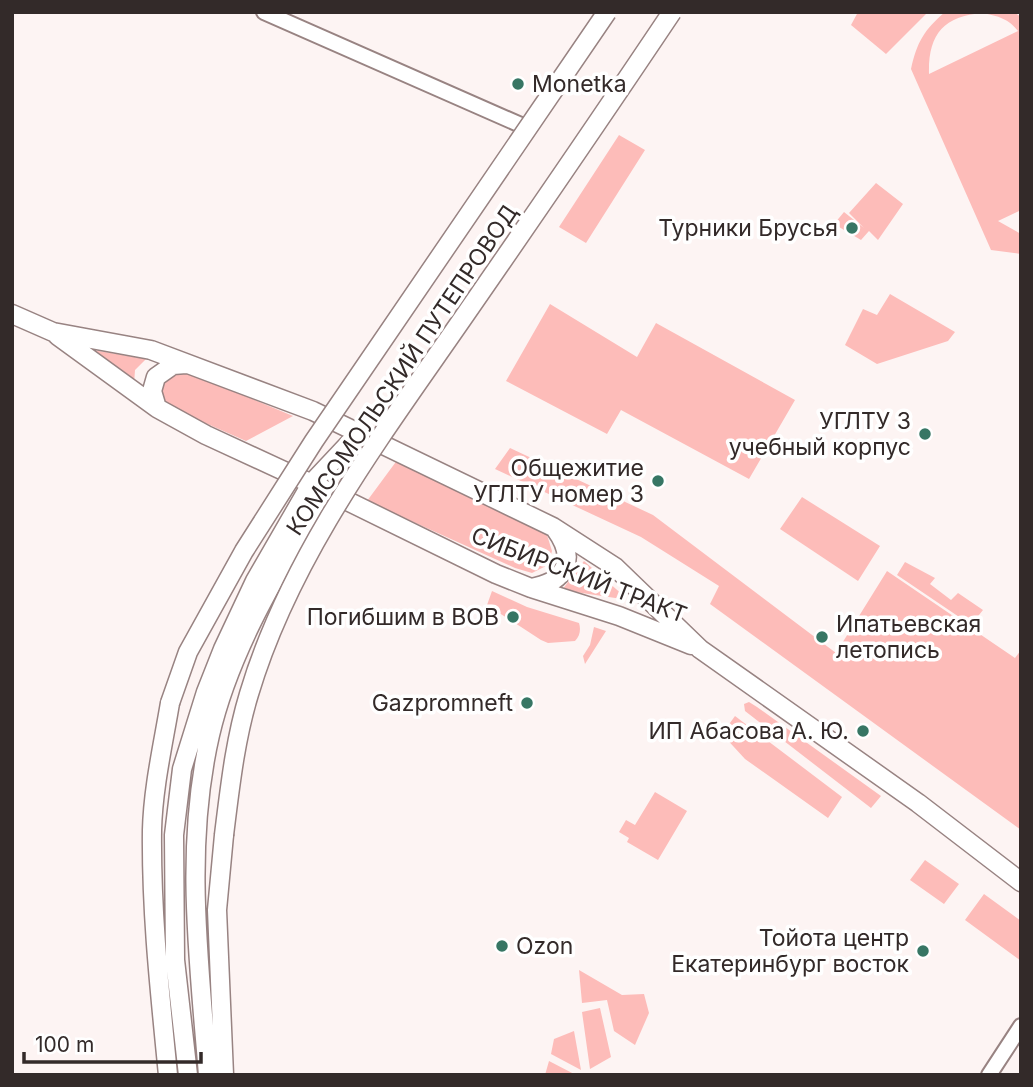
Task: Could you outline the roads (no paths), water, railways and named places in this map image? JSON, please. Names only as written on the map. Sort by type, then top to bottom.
[{"type":"main road","name":"КОМСОМОЛЬСКИЙ ПУТЕПРОВОД","points":[[168,1075],[156,960],[152,828],[170,704],[188,652],[244,551],[314,441],[607,12]]},
{"type":"main road","name":"КОМСОМОЛЬСКИЙ ПУТЕПРОВОД","points":[[224,1075],[217,910],[224,835],[236,748],[249,693],[281,612],[322,529],[421,379],[672,12]]},
{"type":"main road","points":[[12,314],[53,332]]},
{"type":"main road","name":"СИБИРСКИЙ ТРАКТ","points":[[53,332],[151,350],[313,411],[554,527],[615,567],[700,649],[918,803],[1021,882]]},
{"type":"main road","name":"СИБИРСКИЙ ТРАКТ","points":[[53,332],[157,408],[198,432],[496,574],[700,649]]},
{"type":"main road","points":[[157,408],[152,391],[156,377],[173,365],[188,364]]},
{"type":"main road","name":"КОМСОМОЛЬСКИЙ ПУТЕПРОВОД","points":[[318,487],[359,433]]},
{"type":"main road","points":[[188,1075],[175,960],[174,835],[182,769],[206,692],[255,581],[318,487]]},
{"type":"main road","points":[[208,1075],[197,958],[194,883],[201,782],[210,733],[226,686],[257,612],[318,487]]},
{"type":"main road","points":[[531,588],[548,583],[563,571],[567,552],[564,541],[554,527]]},
{"type":"main road","points":[[588,606],[619,606],[631,603],[635,597],[635,587]]},
{"type":"street","points":[[264,12],[523,126]]},
{"type":"street","points":[[989,1075],[1021,1026]]},
{"type":"place","name":"Monetka","points":[[518,84]]},
{"type":"place","name":"Турники Брусья","points":[[852,228]]},
{"type":"place","name":"УГЛТУ 3 учебный корпус","points":[[925,434]]},
{"type":"place","name":"Общежитие УГЛТУ номер 3","points":[[658,481]]},
{"type":"place","name":"Погибшим в ВОВ","points":[[513,617]]},
{"type":"place","name":"Ипатьевская летопись","points":[[822,637]]},
{"type":"place","name":"Gazpromneft","points":[[527,703]]},
{"type":"place","name":"ИП Абасова А. Ю.","points":[[863,731]]},
{"type":"place","name":"Ozon","points":[[502,946]]},
{"type":"place","name":"Тойота центр Екатеринбург восток","points":[[923,951]]}]
